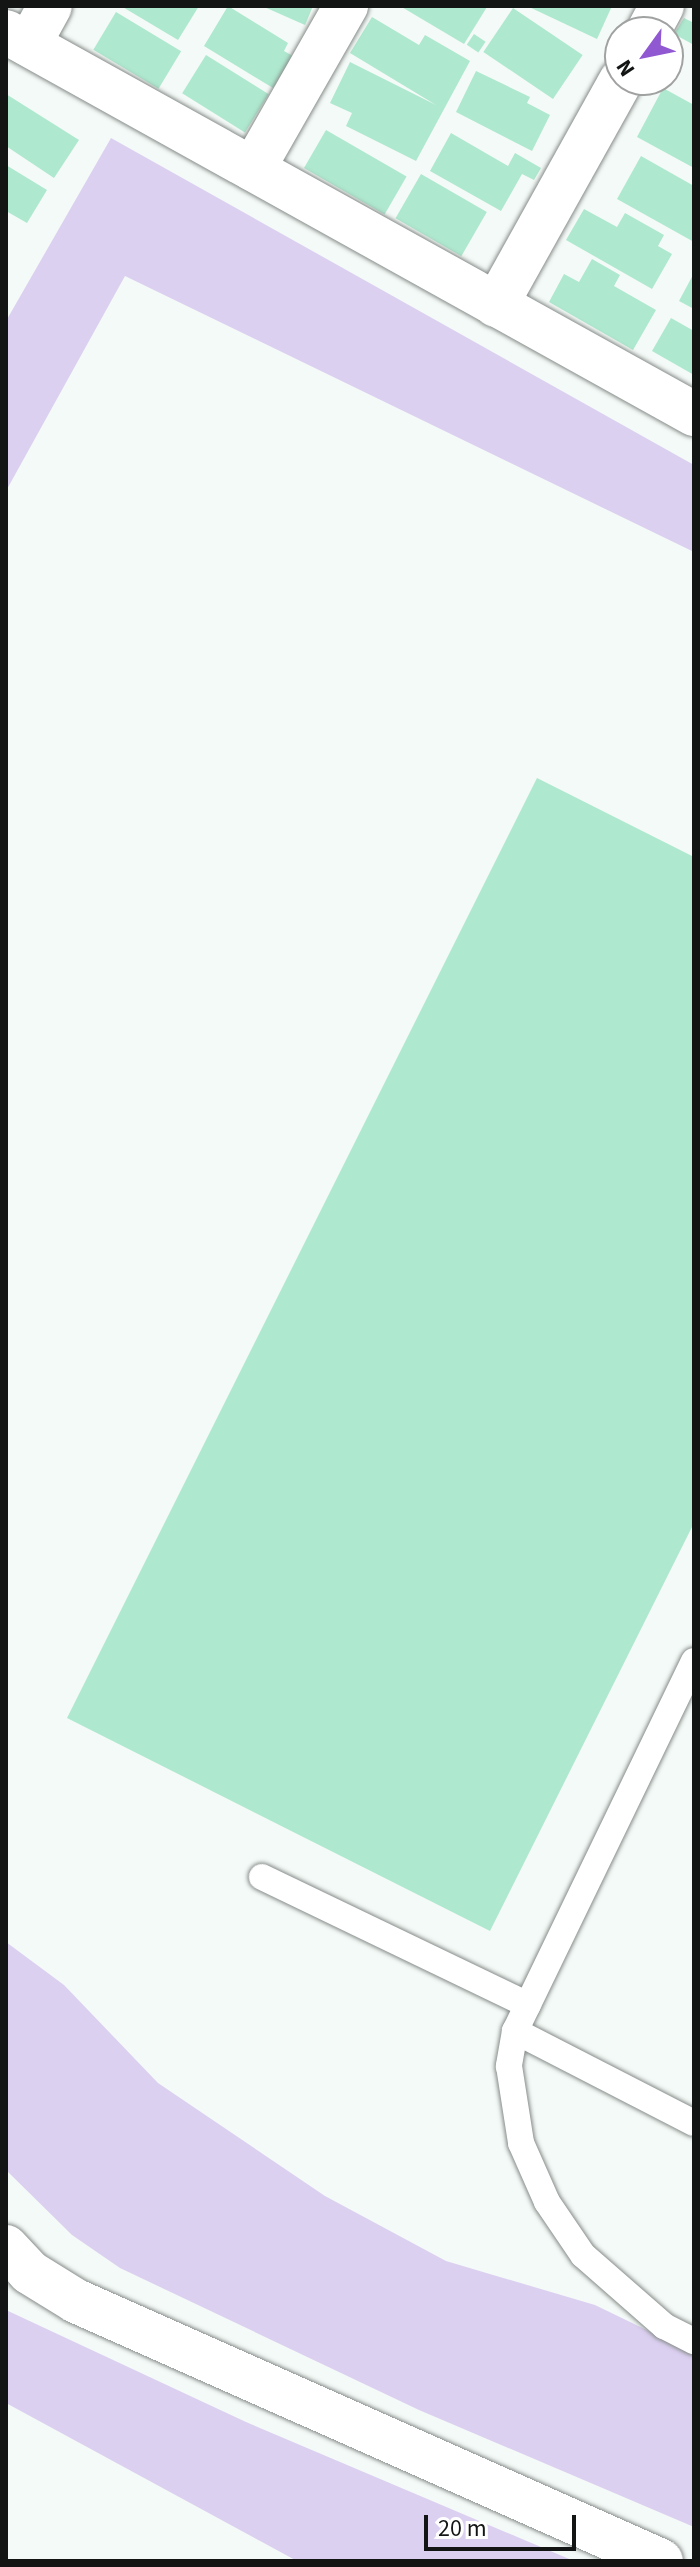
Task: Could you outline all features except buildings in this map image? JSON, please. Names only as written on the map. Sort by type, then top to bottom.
[{"type":"street","points":[[50,6],[17,38],[694,414]]},
{"type":"street","points":[[253,169],[346,6]]},
{"type":"street","points":[[496,305],[612,96]]},
{"type":"street","points":[[6,2247],[29,2272],[76,2301],[661,2561]]},
{"type":"lane","points":[[694,1661],[515,2031],[509,2066],[521,2143],[547,2202],[583,2255],[664,2326],[694,2341]]},
{"type":"lane","points":[[262,1877],[528,2005]]},
{"type":"lane","points":[[515,2031],[694,2123]]},
{"type":"shaded area","points":[[111,138],[694,465],[694,552],[125,276],[6,491],[6,321]]},
{"type":"shaded area","points":[[6,1942],[64,1985],[158,2083],[325,2196],[446,2261],[595,2305],[694,2353],[694,2527],[419,2410],[120,2268],[72,2235],[6,2170]]},
{"type":"shaded area","points":[[6,2310],[246,2422],[574,2561],[297,2561],[6,2403]]}]
